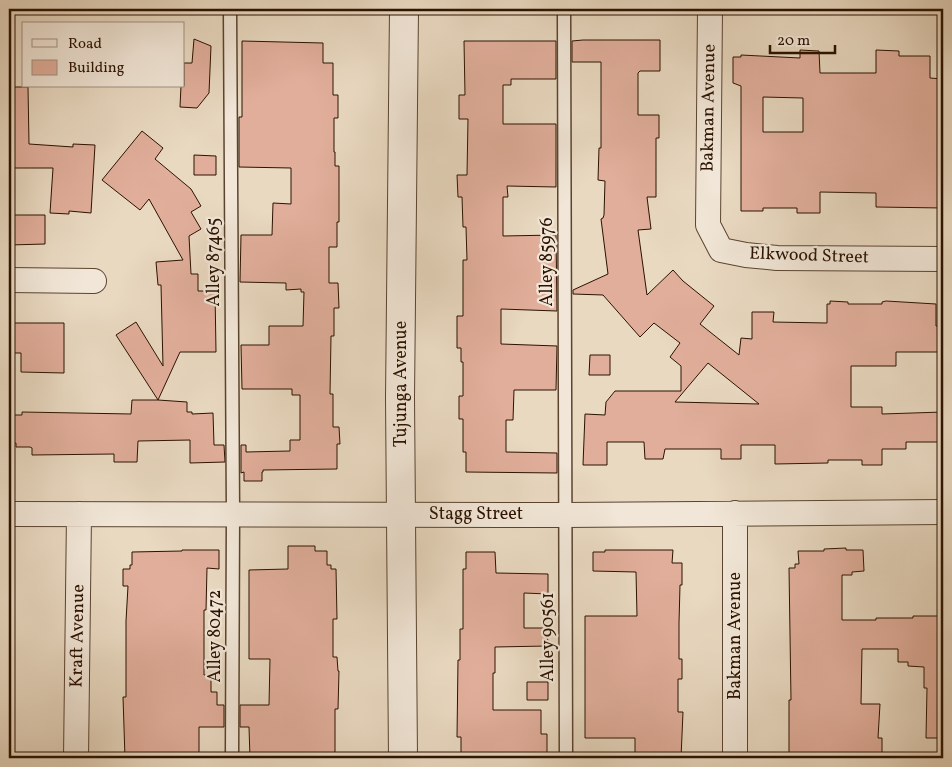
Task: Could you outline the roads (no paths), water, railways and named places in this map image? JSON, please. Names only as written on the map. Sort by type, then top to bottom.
[{"type":"street","name":"Tujunga Avenue","points":[[403,758],[400,398],[404,9]]},
{"type":"street","name":"Bakman Avenue","points":[[708,207],[710,9]]},
{"type":"street","name":"Elkwood Street","points":[[708,207],[708,225],[721,250],[777,258],[943,259]]},
{"type":"street","points":[[9,280],[94,281]]},
{"type":"street","name":"Stagg Street","points":[[9,514],[565,515],[943,512]]},
{"type":"street","name":"Bakman Avenue","points":[[735,513],[735,758]]},
{"type":"street","name":"Kraft Avenue","points":[[76,758],[79,514]]},
{"type":"lane","name":"Alley 87465","points":[[230,9],[233,514]]},
{"type":"lane","name":"Alley 85976","points":[[564,9],[565,515]]},
{"type":"lane","name":"Alley 80472","points":[[232,758],[233,514]]},
{"type":"lane","name":"Alley 90561","points":[[565,515],[566,758]]}]
